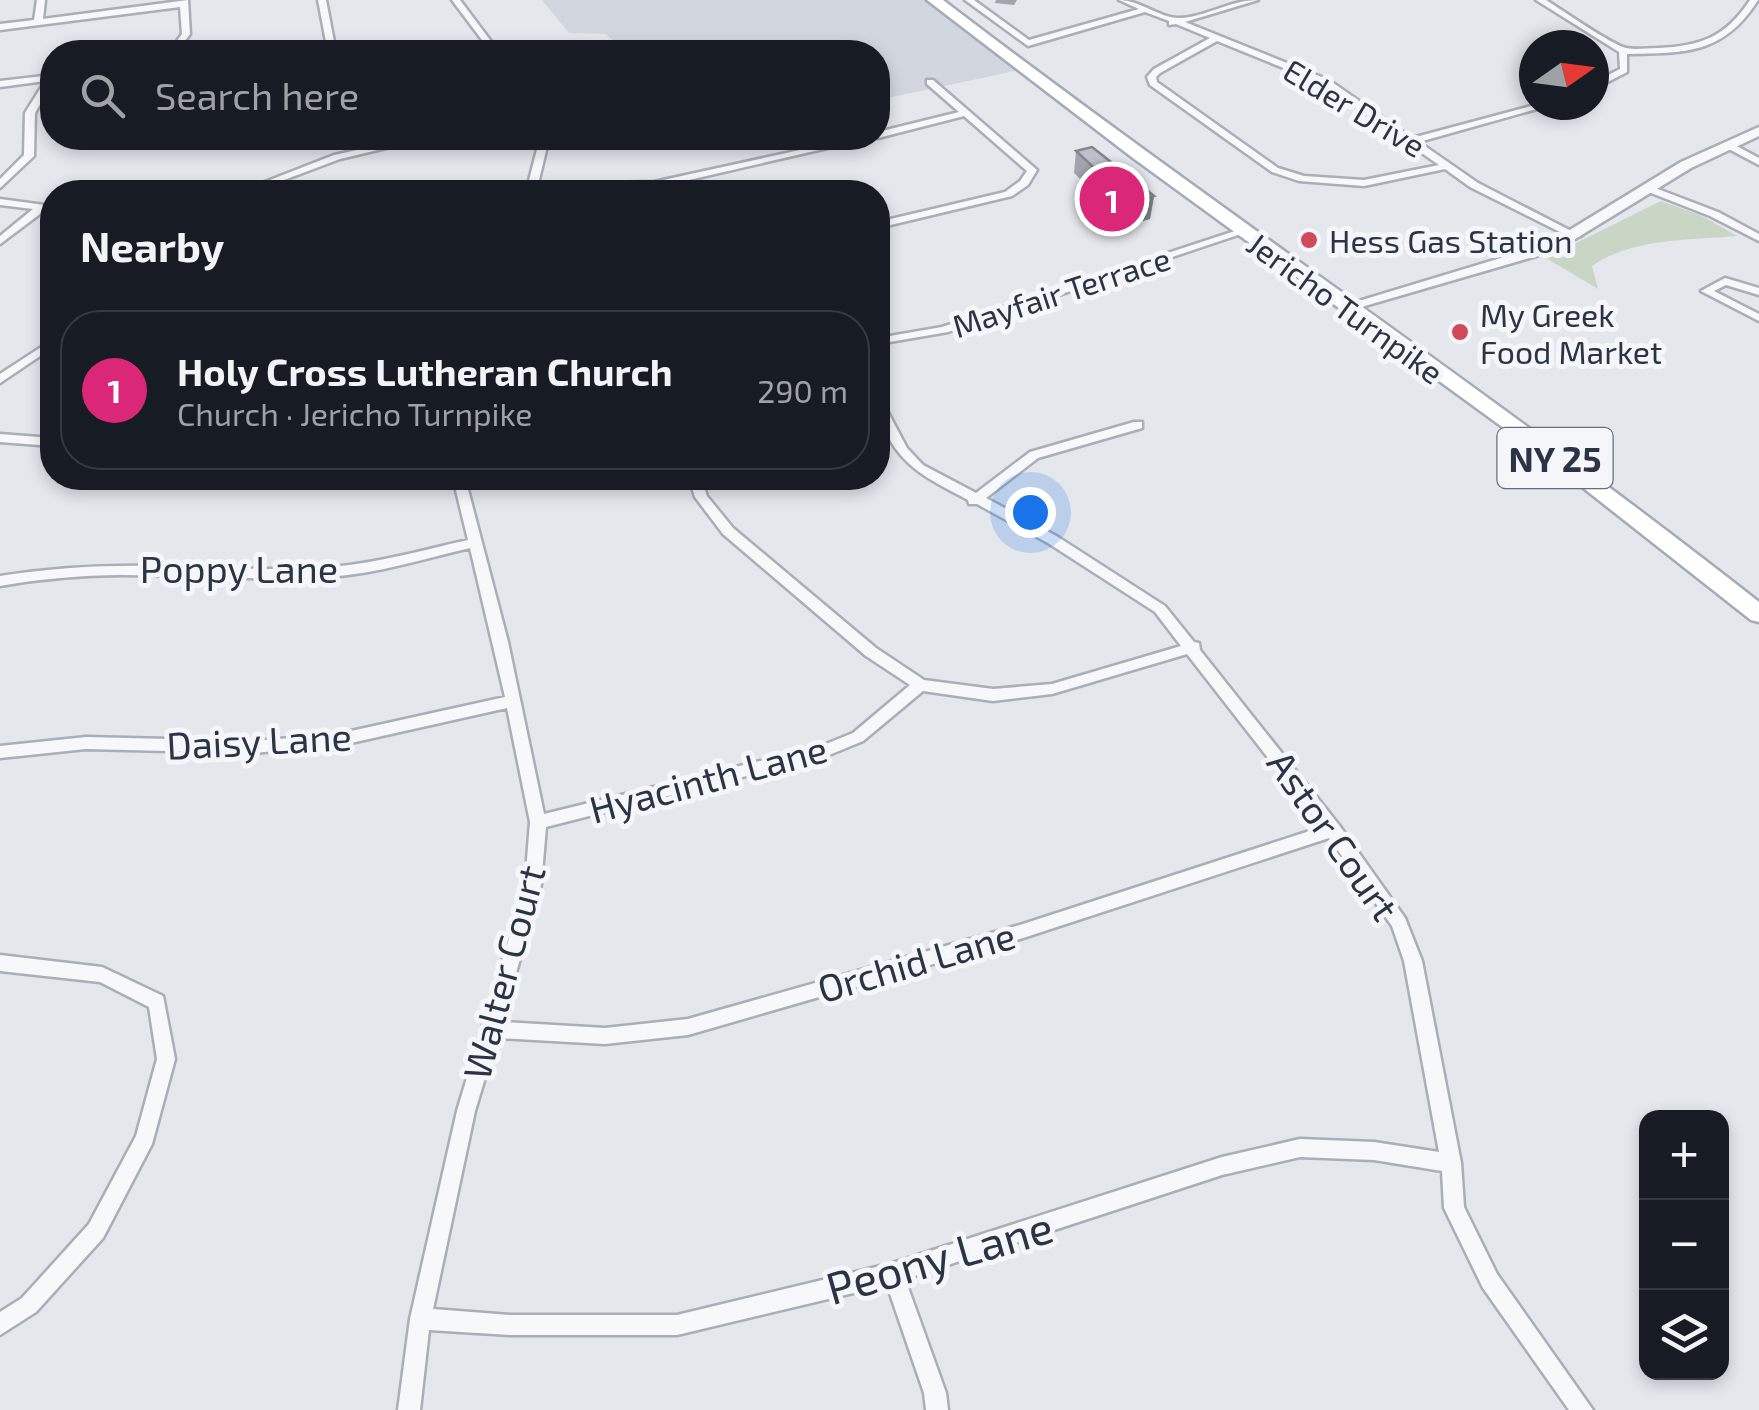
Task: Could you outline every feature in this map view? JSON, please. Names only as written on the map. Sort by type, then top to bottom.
[{"type":"main road","name":"Jericho Turnpike","points":[[934,0],[1242,232],[1626,510],[1759,614]]},
{"type":"street","points":[[38,22],[41,0]]},
{"type":"street","points":[[322,0],[330,40]]},
{"type":"street","points":[[456,0],[486,40]]},
{"type":"street","points":[[969,0],[1028,43],[1142,11]]},
{"type":"street","name":"Elder Drive","points":[[1122,0],[1326,82],[1514,208],[1576,236]]},
{"type":"street","points":[[1172,23],[1254,0]]},
{"type":"street","points":[[1540,0],[1624,51],[1683,49],[1719,40],[1754,0]]},
{"type":"street","points":[[0,28],[184,2],[186,34],[181,40]]},
{"type":"street","points":[[1216,38],[1157,70],[1150,76],[1153,83],[1275,170],[1336,184],[1447,166]]},
{"type":"street","points":[[1609,78],[1624,70],[1624,51]]},
{"type":"street","points":[[0,84],[40,79]]},
{"type":"street","points":[[890,222],[1008,194],[1024,183],[1032,170],[930,82]]},
{"type":"street","points":[[0,184],[29,156],[30,113],[40,97]]},
{"type":"street","points":[[890,131],[966,112]]},
{"type":"street","points":[[1414,140],[1519,112]]},
{"type":"street","points":[[1346,307],[1576,236],[1650,189],[1759,131]]},
{"type":"street","points":[[1728,145],[1759,162]]},
{"type":"street","points":[[272,180],[352,150]]},
{"type":"street","points":[[534,180],[541,150]]},
{"type":"street","points":[[689,180],[815,150]]},
{"type":"street","points":[[1650,189],[1714,214],[1759,238]]},
{"type":"street","points":[[0,202],[40,207]]},
{"type":"street","points":[[0,241],[40,213]]},
{"type":"street","name":"Mayfair Terrace","points":[[890,339],[944,330],[1242,232]]},
{"type":"street","points":[[1759,292],[1725,280],[1706,290],[1710,297],[1759,318]]},
{"type":"street","points":[[0,379],[40,351]]},
{"type":"street","points":[[974,501],[1034,455],[1138,425]]},
{"type":"street","name":"Astor Court","points":[[890,428],[902,450],[919,468],[974,501],[1054,540],[1160,608],[1194,646],[1334,830],[1399,923],[1413,961],[1451,1163],[1454,1208],[1490,1281],[1582,1410]]},
{"type":"street","points":[[0,438],[40,441]]},
{"type":"street","name":"Walter Court","points":[[408,1410],[420,1319],[466,1111],[533,884],[538,822],[514,700],[462,490]]},
{"type":"street","points":[[698,490],[728,532],[870,652],[920,685],[993,695],[1052,689],[1194,646]]},
{"type":"street","name":"Poppy Lane","points":[[0,581],[44,572],[122,568],[315,574],[477,542]]},
{"type":"street","name":"Hyacinth Lane","points":[[538,822],[824,751],[858,737],[920,685]]},
{"type":"street","name":"Daisy Lane","points":[[0,752],[86,743],[251,747],[334,741],[514,700]]},
{"type":"street","name":"Orchid Lane","points":[[489,1029],[605,1036],[688,1026],[1023,931],[1334,830]]},
{"type":"street","points":[[0,963],[102,975],[157,1002],[166,1059],[145,1138],[96,1230],[29,1305],[0,1326]]},
{"type":"street","name":"Peony Lane","points":[[420,1319],[510,1325],[677,1326],[892,1273],[1222,1166],[1300,1148],[1374,1151],[1451,1163]]},
{"type":"street","points":[[892,1273],[935,1393],[937,1410]]},
{"type":"shaded area","points":[[542,0],[934,0],[1024,69],[890,97],[890,40],[612,40],[606,34],[569,33]]},
{"type":"green space","points":[[1661,201],[1702,216],[1737,236],[1662,242],[1625,250],[1592,266],[1598,289],[1546,258]]},
{"type":"building","points":[[1092,147],[1154,196],[1131,202],[1076,151]]},
{"type":"place","name":"Holy Cross Lutheran Church","points":[[1112,199]]},
{"type":"place","name":"Hess Gas Station","points":[[1309,240]]},
{"type":"place","name":"My Greek Food Market","points":[[1460,332]]}]
